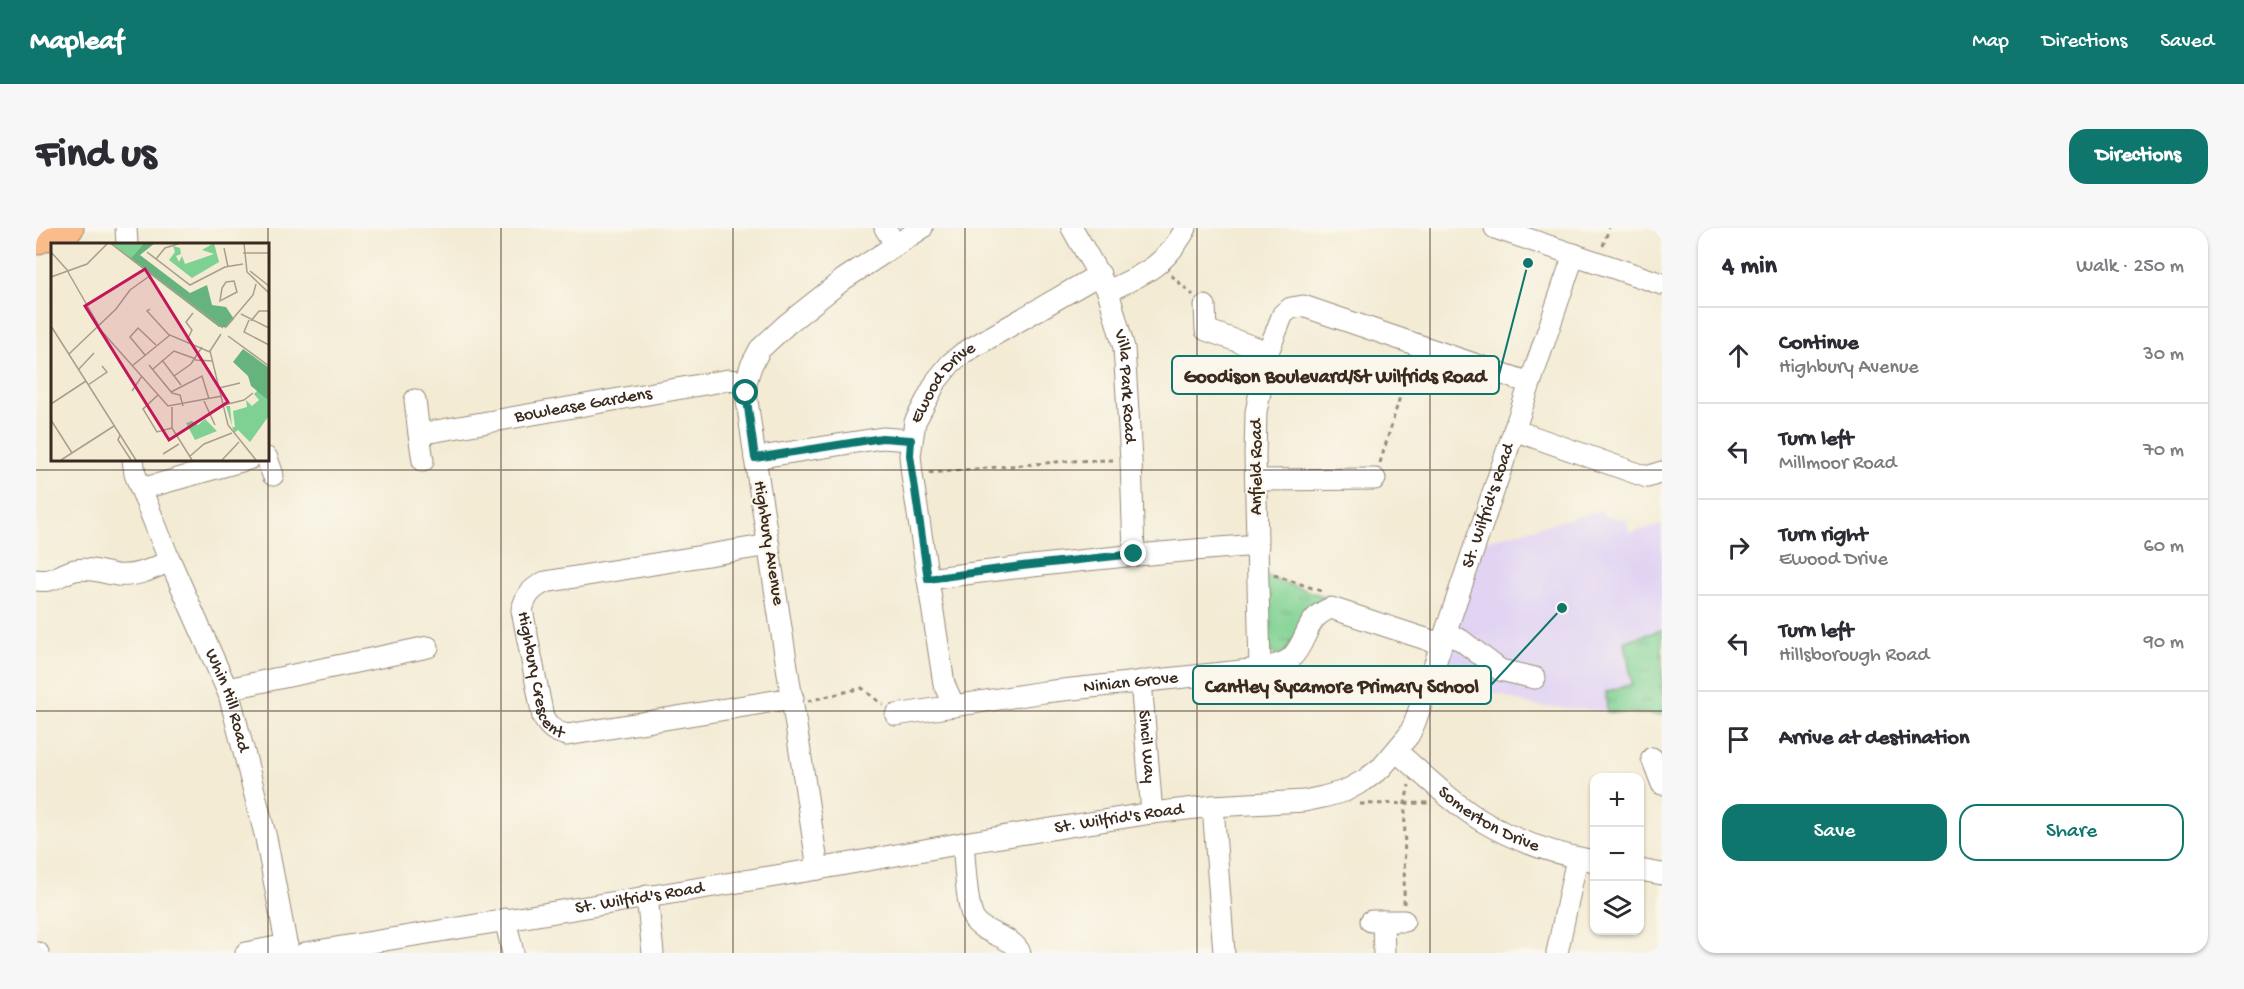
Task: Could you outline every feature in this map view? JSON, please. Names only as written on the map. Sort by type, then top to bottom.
[{"type":"main road","points":[[36,240],[70,228]]},
{"type":"street","points":[[126,228],[127,243]]},
{"type":"street","name":"Highbury Avenue","points":[[818,869],[755,458],[746,382],[751,366],[766,342],[844,279],[890,236],[922,228]]},
{"type":"street","name":"Villa Park Road","points":[[1072,228],[1104,282],[1124,348],[1134,554]]},
{"type":"street","name":"Ewood Drive","points":[[954,706],[944,684],[910,455],[915,422],[925,399],[937,380],[963,353],[1104,282],[1146,273],[1174,249],[1186,228]]},
{"type":"street","points":[[1495,228],[1662,284]]},
{"type":"street","name":"St. Wilfrid's Road","points":[[246,953],[293,950],[499,920],[1152,813],[1213,806],[1304,801],[1334,794],[1365,780],[1382,767],[1404,758],[1409,735],[1574,254]]},
{"type":"street","points":[[1205,306],[1206,330],[1268,352]]},
{"type":"street","name":"Anfield Road","points":[[1260,669],[1256,412],[1268,352],[1283,314],[1291,308],[1303,306],[1530,383]]},
{"type":"street","name":"Bowlease Gardens","points":[[420,434],[728,380],[746,382]]},
{"type":"street","points":[[415,400],[423,461]]},
{"type":"street","points":[[1514,430],[1647,477],[1662,472]]},
{"type":"street","points":[[755,458],[882,438],[911,440]]},
{"type":"street","name":"Whin Hill Road","points":[[133,460],[135,474],[170,561],[227,689],[293,950]]},
{"type":"street","points":[[141,489],[245,460]]},
{"type":"street","points":[[1257,480],[1375,479]]},
{"type":"street","name":"Highbury Crescent","points":[[769,545],[545,582],[533,588],[525,599],[522,610],[543,717],[547,725],[555,732],[567,735],[793,698]]},
{"type":"street","points":[[928,579],[1134,554],[1258,545]]},
{"type":"street","points":[[36,580],[47,582],[76,570],[90,569],[117,575],[135,575],[170,561]]},
{"type":"street","points":[[1331,608],[1443,639],[1461,640],[1500,670],[1535,678]]},
{"type":"street","name":"Ninian Grove","points":[[896,715],[1044,692],[1276,666],[1290,659],[1317,615],[1331,608]]},
{"type":"street","points":[[227,689],[428,647]]},
{"type":"street","name":"Sincil Way","points":[[1141,681],[1152,813]]},
{"type":"street","name":"Somerton Drive","points":[[1404,758],[1483,822],[1542,850],[1586,859]]},
{"type":"street","points":[[1652,758],[1662,784]]},
{"type":"street","points":[[1213,806],[1224,953]]},
{"type":"street","points":[[963,843],[971,914],[979,925],[1014,944],[1020,953]]},
{"type":"street","points":[[1557,953],[1586,859]]},
{"type":"street","points":[[1644,871],[1662,874]]},
{"type":"street","points":[[647,896],[653,953]]},
{"type":"street","points":[[499,920],[499,953]]},
{"type":"street","points":[[499,920],[513,953]]},
{"type":"street","points":[[1384,953],[1386,921]]},
{"type":"path","points":[[1158,264],[1205,306]]},
{"type":"path","points":[[1375,479],[1416,344]]},
{"type":"path","points":[[912,475],[1069,461],[1131,460]]},
{"type":"path","points":[[1258,567],[1271,574],[1336,596],[1331,608]]},
{"type":"path","points":[[793,698],[810,702],[862,688],[896,715]]},
{"type":"path","points":[[1386,921],[1405,803],[1404,758]]},
{"type":"path","points":[[1359,804],[1458,803]]},
{"type":"shaded area","points":[[1602,510],[1604,516],[1627,520],[1629,533],[1662,525],[1662,715],[1534,706],[1439,675],[1485,541]]},
{"type":"green space","points":[[1262,573],[1329,598],[1315,603],[1303,615],[1298,632],[1284,654],[1275,655],[1266,644]]},
{"type":"green space","points":[[1662,630],[1662,715],[1607,712],[1606,692],[1632,684],[1625,641]]},
{"type":"place","name":"Goodison Boulevard/St Wilfrids Road","points":[[1528,263]]},
{"type":"place","name":"Cantley Sycamore Primary School","points":[[1562,608]]},
{"type":"route","points":[[746,393],[755,458],[882,438],[911,440],[910,455],[928,579],[1134,554]]}]
